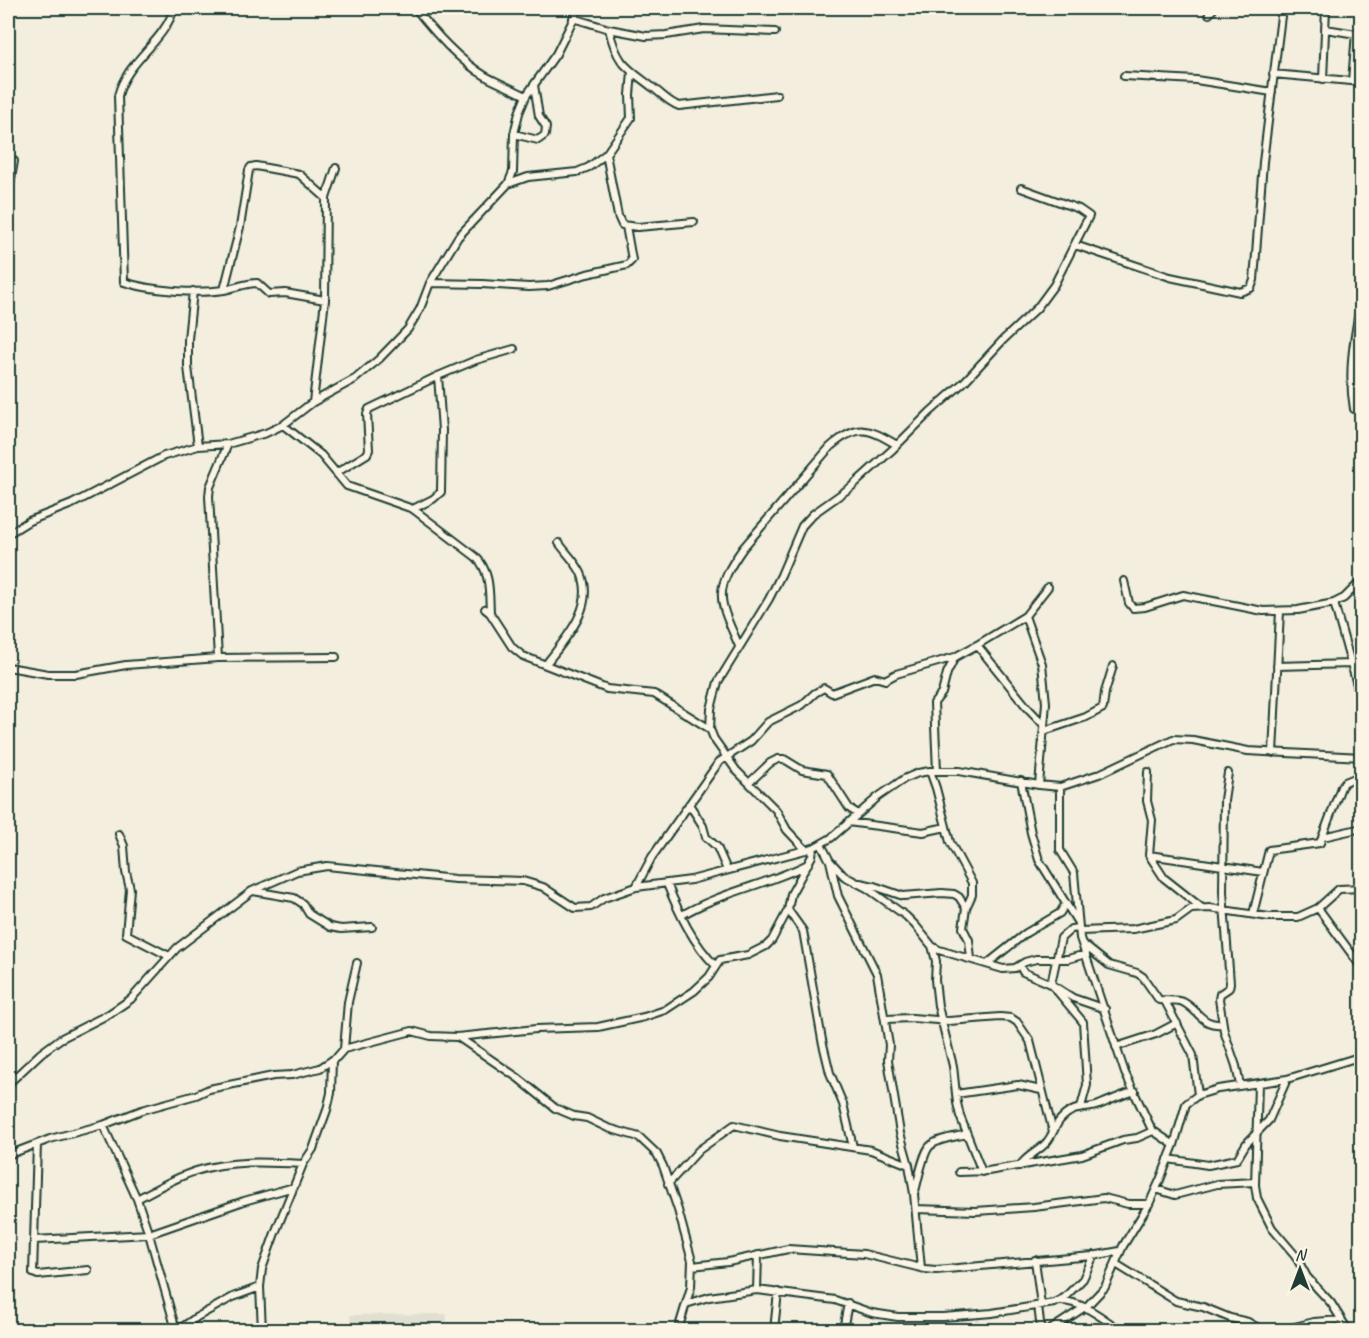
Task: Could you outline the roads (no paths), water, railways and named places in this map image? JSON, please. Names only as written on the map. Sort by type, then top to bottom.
[{"type":"street","points":[[174,8],[167,25],[135,64],[120,88],[118,96],[124,282],[168,290],[193,291],[224,290],[257,283],[261,284],[269,294],[285,293],[325,300]]},
{"type":"street","points":[[416,8],[453,50],[470,64],[486,76],[526,96]]},
{"type":"street","points":[[8,534],[29,521],[72,504],[164,456],[198,446],[228,444],[266,433],[283,425],[313,402],[355,379],[379,359],[408,329],[420,309],[430,283],[458,237],[508,184],[513,172],[514,135],[519,113],[526,96],[556,54],[579,8]]},
{"type":"street","points":[[1209,14],[1214,8]]},
{"type":"street","points":[[1076,245],[1170,277],[1240,292],[1251,288],[1254,280],[1263,162],[1282,8]]},
{"type":"street","points":[[1323,79],[1326,8]]},
{"type":"street","points":[[573,18],[609,29],[646,36],[704,29],[775,32]]},
{"type":"street","points":[[609,29],[614,50],[620,61],[670,102],[679,106],[777,95]]},
{"type":"street","points":[[1326,29],[1359,34],[1352,81]]},
{"type":"street","points":[[508,184],[528,177],[577,172],[589,167],[606,154],[631,118],[632,72]]},
{"type":"street","points":[[1273,74],[1362,82]]},
{"type":"street","points":[[1124,76],[1196,80],[1272,92]]},
{"type":"street","points":[[514,135],[538,140],[545,135],[546,128],[539,116],[534,85]]},
{"type":"street","points":[[606,154],[620,222],[626,226],[694,222]]},
{"type":"street","points":[[8,157],[14,161],[10,185]]},
{"type":"street","points":[[224,290],[240,227],[251,167],[299,174],[326,198]]},
{"type":"street","points":[[313,402],[325,300],[326,198],[336,168]]},
{"type":"street","points":[[710,729],[711,709],[718,682],[781,575],[802,526],[813,514],[851,487],[897,445],[965,381],[996,347],[1046,299],[1089,216],[1079,209],[1021,188]]},
{"type":"street","points":[[430,283],[548,286],[586,274],[627,265],[633,255],[626,226]]},
{"type":"street","points":[[193,291],[188,339],[188,367],[198,446]]},
{"type":"street","points":[[1354,409],[1350,384],[1351,349],[1362,295]]},
{"type":"street","points":[[336,473],[369,450],[369,409],[476,360],[514,349]]},
{"type":"street","points":[[413,509],[434,499],[441,492],[438,376]]},
{"type":"street","points":[[8,1155],[50,1139],[103,1125],[209,1089],[273,1076],[292,1076],[320,1068],[344,1049],[412,1031],[432,1036],[457,1037],[536,1029],[598,1027],[665,1010],[694,991],[724,959],[747,955],[766,946],[772,940],[788,910],[791,894],[812,856],[809,849],[787,830],[776,810],[726,757],[710,729],[654,694],[607,689],[523,656],[512,647],[487,611],[488,577],[481,562],[413,509],[351,488],[321,455],[283,425]]},
{"type":"street","points":[[740,646],[722,606],[721,596],[731,565],[743,548],[830,447],[845,435],[854,432],[869,432],[897,445]]},
{"type":"street","points":[[218,658],[209,496],[210,487],[228,444]]},
{"type":"street","points":[[546,664],[574,625],[581,612],[585,593],[582,574],[559,543]]},
{"type":"street","points":[[1124,581],[1129,603],[1133,608],[1145,607],[1184,595],[1280,612],[1334,603],[1344,598],[1362,580]]},
{"type":"street","points":[[636,887],[652,857],[711,773],[726,757],[751,741],[768,722],[802,705],[824,688],[832,693],[875,677],[885,680],[896,674],[956,657],[1025,616],[1048,587]]},
{"type":"street","points":[[8,1084],[41,1053],[60,1039],[117,1010],[131,999],[169,956],[252,891],[297,872],[327,866],[455,879],[523,881],[543,887],[578,909],[591,907],[604,898],[636,887],[691,880],[809,849],[821,844],[878,797],[904,779],[934,771],[969,772],[1060,787],[1100,774],[1173,739],[1193,740],[1248,751],[1361,757],[1359,703],[1334,603]]},
{"type":"street","points":[[1273,753],[1280,612]]},
{"type":"street","points":[[1025,616],[1042,664],[1046,704],[1039,785]]},
{"type":"street","points":[[977,645],[1044,728]]},
{"type":"street","points":[[8,667],[48,674],[76,674],[126,665],[218,658],[336,657]]},
{"type":"street","points":[[956,657],[947,673],[942,693],[934,703],[934,771],[950,842],[972,884],[972,895],[966,908],[963,928],[969,940],[971,959]]},
{"type":"street","points":[[1277,666],[1351,664]]},
{"type":"street","points":[[1044,728],[1086,717],[1103,708],[1113,666]]},
{"type":"street","points":[[749,783],[774,760],[784,759],[802,770],[827,774],[849,808],[858,814]]},
{"type":"street","points":[[1148,772],[1146,789],[1152,820],[1149,855],[1164,878],[1203,908]]},
{"type":"street","points":[[1228,773],[1224,800],[1223,909],[1230,976],[1229,988],[1219,998],[1223,1024],[1240,1085]]},
{"type":"street","points":[[1253,914],[1269,850],[1317,844],[1323,837],[1341,787],[1346,782],[1362,775]]},
{"type":"street","points":[[1021,781],[1036,853],[1079,928]]},
{"type":"street","points":[[1060,787],[1060,849],[1074,873],[1082,943],[1116,1047],[1153,1131],[1174,1145]]},
{"type":"street","points":[[689,804],[703,826],[706,837],[717,847],[727,870]]},
{"type":"street","points":[[848,822],[923,832],[946,827]]},
{"type":"street","points":[[1323,837],[1362,828]]},
{"type":"street","points":[[119,834],[124,846],[130,889],[126,934],[169,956]]},
{"type":"street","points":[[821,844],[830,861],[843,876],[906,916],[932,946],[936,961],[935,980],[938,1006],[954,1066],[960,1116],[982,1172]]},
{"type":"street","points":[[1149,855],[1263,872]]},
{"type":"street","points":[[830,861],[838,896],[878,974],[890,1045],[888,1060],[900,1133],[914,1194],[921,1268]]},
{"type":"street","points":[[681,915],[707,901],[754,886],[808,864]]},
{"type":"street","points":[[856,883],[908,897],[923,894],[954,894],[962,900],[966,908]]},
{"type":"street","points":[[667,884],[700,948],[716,966]]},
{"type":"street","points":[[1052,984],[1062,935],[1071,929],[1133,929],[1176,920],[1191,909],[1203,908],[1296,918],[1318,908],[1339,889],[1362,888]]},
{"type":"street","points":[[252,891],[294,898],[303,904],[309,914],[330,927],[341,929],[372,927]]},
{"type":"street","points":[[987,964],[1026,933],[1060,913],[1066,903]]},
{"type":"street","points":[[1318,908],[1362,968]]},
{"type":"street","points":[[788,910],[803,931],[822,1040],[830,1073],[843,1104],[853,1147]]},
{"type":"street","points":[[1082,943],[1109,965],[1143,977],[1157,999],[1181,1001],[1195,1010],[1205,1022],[1223,1024]]},
{"type":"street","points":[[932,946],[1002,969],[1015,968],[1036,959],[1057,960],[1086,954]]},
{"type":"street","points":[[344,1049],[348,1002],[357,963]]},
{"type":"street","points":[[1020,966],[1023,972],[1052,984],[1073,998],[1105,1009]]},
{"type":"street","points":[[1052,984],[1083,1022],[1087,1085],[1081,1107]]},
{"type":"street","points":[[1165,1001],[1194,1058],[1198,1095]]},
{"type":"street","points":[[885,1019],[912,1018],[942,1021],[1000,1017],[1011,1018],[1017,1022],[1030,1041],[1053,1132]]},
{"type":"street","points":[[1116,1047],[1156,1034],[1177,1023]]},
{"type":"street","points":[[457,1037],[518,1078],[555,1108],[639,1137],[660,1159],[687,1237],[692,1266],[691,1287],[678,1330]]},
{"type":"street","points":[[1050,1330],[1086,1307],[1105,1287],[1120,1251],[1156,1189],[1174,1145],[1186,1104],[1198,1095],[1240,1085],[1287,1079],[1362,1056]]},
{"type":"street","points":[[262,1330],[260,1287],[262,1269],[327,1110],[331,1093],[332,1060]]},
{"type":"street","points":[[1168,1159],[1208,1165],[1229,1162],[1240,1156],[1246,1144],[1269,1120],[1287,1079]]},
{"type":"street","points":[[1258,1084],[1255,1136],[1257,1198],[1272,1228],[1295,1255],[1307,1276],[1331,1303],[1348,1330]]},
{"type":"street","points":[[956,1094],[1018,1085],[1041,1090]]},
{"type":"street","points":[[1020,1167],[1025,1159],[1045,1144],[1065,1116],[1081,1107],[1098,1105],[1111,1098],[1135,1091]]},
{"type":"street","points":[[103,1125],[137,1199],[150,1234],[177,1330],[233,1297],[260,1287]]},
{"type":"street","points":[[668,1184],[699,1150],[734,1125],[780,1136],[871,1150],[909,1165]]},
{"type":"street","points":[[959,1172],[982,1172],[1020,1167],[1088,1153],[1153,1131]]},
{"type":"street","points":[[914,1194],[930,1146],[945,1139],[967,1134]]},
{"type":"street","points":[[37,1144],[32,1270],[38,1275],[88,1270]]},
{"type":"street","points":[[137,1199],[209,1167],[255,1161],[303,1164]]},
{"type":"street","points":[[1156,1189],[1175,1195],[1217,1184],[1255,1182]]},
{"type":"street","points":[[34,1240],[150,1234],[244,1201],[294,1187]]},
{"type":"street","points":[[916,1209],[976,1211],[1034,1207],[1104,1198],[1128,1204],[1149,1204]]},
{"type":"street","points":[[692,1266],[728,1262],[788,1249],[848,1252],[921,1268],[951,1269],[1120,1251]]},
{"type":"street","points":[[757,1290],[758,1255]]},
{"type":"street","points":[[686,1304],[704,1298],[757,1290],[848,1303],[872,1313],[917,1317],[993,1313],[1059,1301],[1083,1279],[1094,1255]]},
{"type":"street","points":[[1035,1260],[1041,1330]]},
{"type":"street","points":[[1116,1264],[1176,1301],[1203,1306],[1230,1318],[1248,1322],[1262,1330]]},
{"type":"street","points":[[774,1330],[778,1292]]},
{"type":"street","points":[[1059,1301],[1078,1303],[1121,1330]]},
{"type":"street","points":[[843,1330],[848,1303]]},
{"type":"street","points":[[1283,1330],[1323,1321],[1341,1320]]}]
